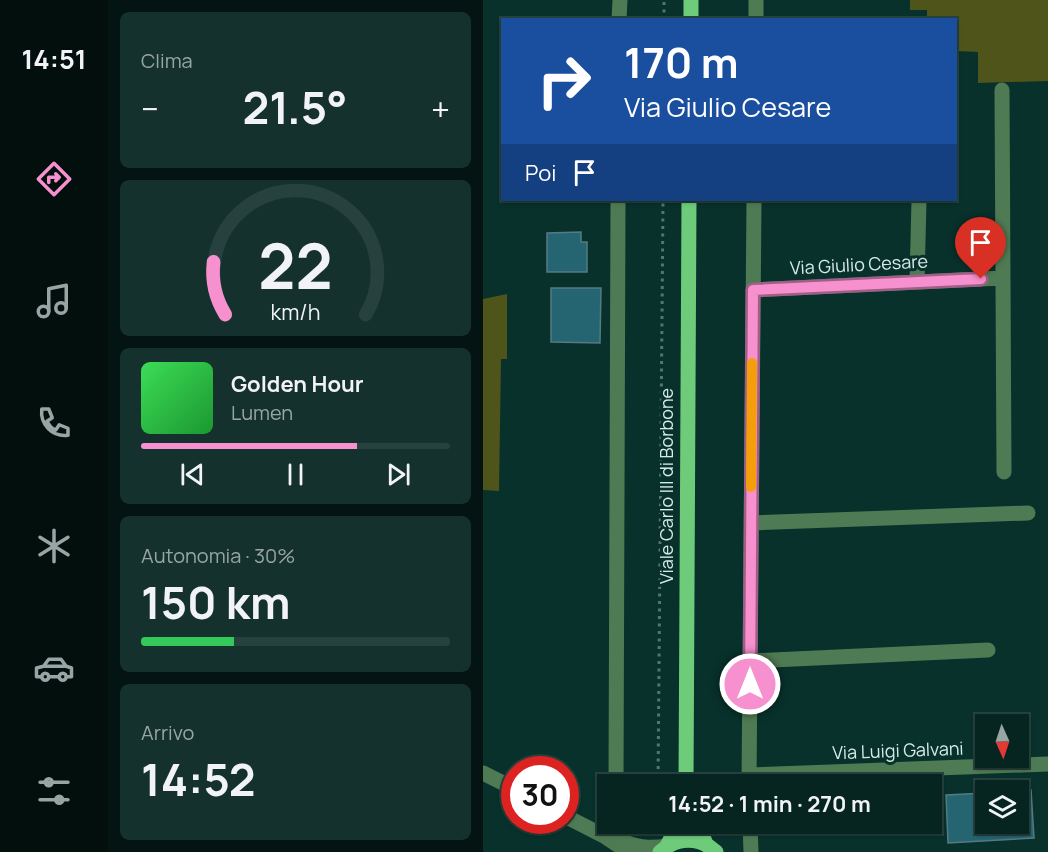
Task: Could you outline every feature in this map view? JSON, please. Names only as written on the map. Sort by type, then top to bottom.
[{"type":"main road","points":[[691,0],[691,18]]},
{"type":"main road","name":"Viale Carlo III di Borbone","points":[[687,774],[685,624],[689,201]]},
{"type":"main road","points":[[663,849],[672,834]]},
{"type":"main road","points":[[703,834],[711,848]]},
{"type":"main road","points":[[663,849],[684,840],[696,840],[711,848]]},
{"type":"street","points":[[619,18],[620,0]]},
{"type":"street","points":[[756,0],[756,18]]},
{"type":"street","points":[[1002,90],[1004,472]]},
{"type":"street","points":[[616,774],[618,201]]},
{"type":"street","points":[[749,774],[754,201]]},
{"type":"street","points":[[917,282],[918,201]]},
{"type":"street","name":"Via Giulio Cesare","points":[[753,290],[1002,278]]},
{"type":"street","points":[[751,523],[1028,513]]},
{"type":"street","points":[[750,661],[988,650]]},
{"type":"street","name":"Via Luigi Galvani","points":[[861,774],[1048,764]]},
{"type":"street","points":[[483,772],[501,782]]},
{"type":"street","points":[[579,822],[638,847],[663,849]]},
{"type":"street","points":[[750,834],[751,852]]},
{"type":"path","points":[[664,0],[664,18]]},
{"type":"path","points":[[658,774],[663,201]]},
{"type":"green space","points":[[910,0],[1048,0],[1048,81],[978,83],[978,52],[957,51],[957,18],[927,18],[927,10],[910,10]]},
{"type":"green space","points":[[507,294],[507,359],[501,359],[499,491],[483,490],[483,299]]},
{"type":"building","points":[[581,232],[581,242],[587,242],[587,272],[547,272],[547,233]]},
{"type":"building","points":[[551,288],[601,288],[600,343],[551,342]]},
{"type":"building","points":[[1029,790],[1031,790],[1034,838],[948,843],[946,795],[975,794],[975,834],[1029,834]]},
{"type":"slow traffic","points":[[751,487],[752,363]]},
{"type":"route","points":[[750,684],[753,290],[981,279]]}]
